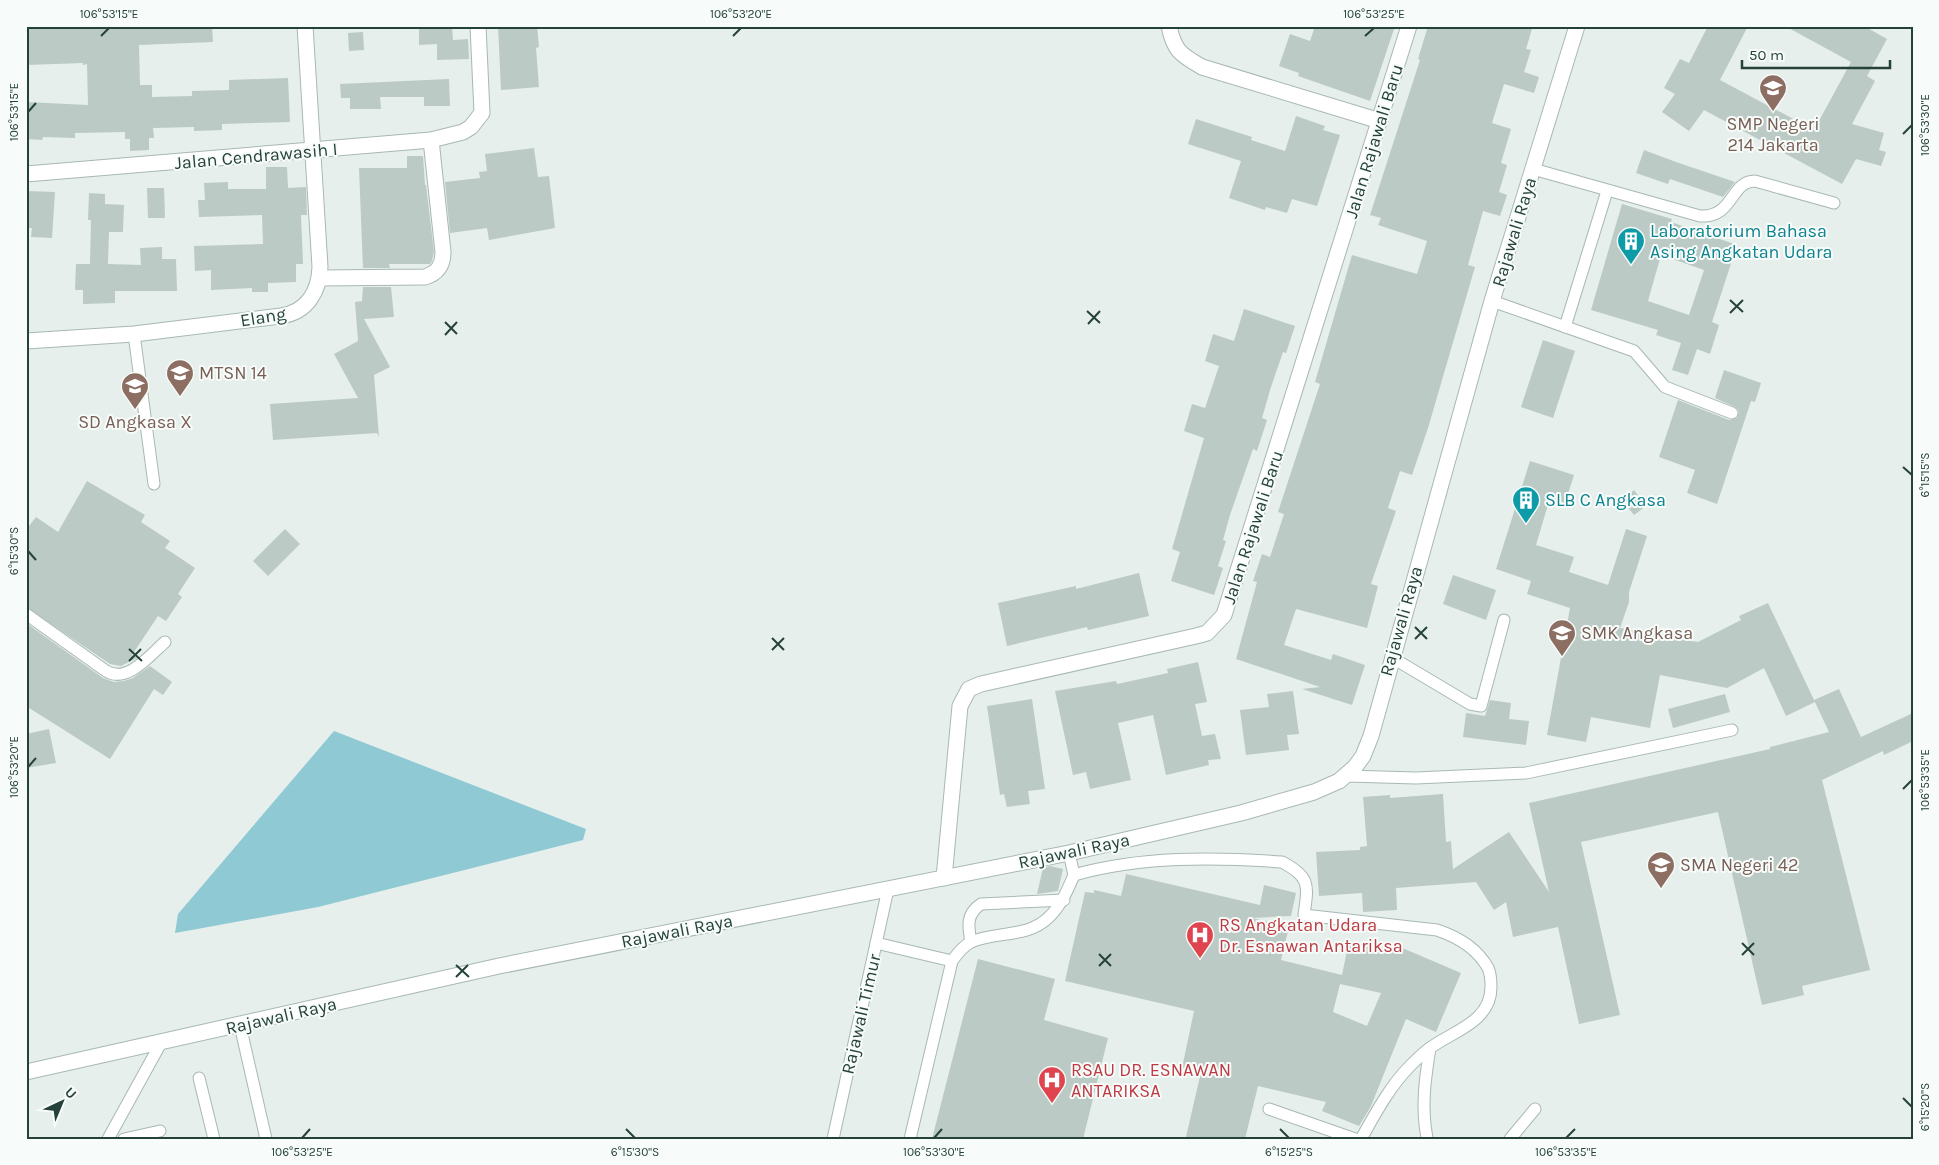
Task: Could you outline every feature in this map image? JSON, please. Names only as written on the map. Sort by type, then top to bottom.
[{"type":"street","name":"Elang","points":[[26,341],[134,334],[290,315],[306,305],[317,288],[320,278],[305,26]]},
{"type":"street","name":"Jalan Cendrawasih I","points":[[26,174],[431,140],[463,132],[479,118],[482,106],[478,26]]},
{"type":"street","points":[[1169,26],[1172,43],[1178,51],[1202,67],[1380,121]]},
{"type":"street","name":"Jalan Rajawali Baru","points":[[944,878],[960,706],[969,689],[980,684],[1196,636],[1207,632],[1224,615],[1409,26]]},
{"type":"street","name":"Rajawali Raya","points":[[26,1072],[500,966],[1069,853],[1241,813],[1314,792],[1347,776],[1363,756],[1367,746],[1492,301],[1577,26]]},
{"type":"street","points":[[320,278],[425,277],[438,270],[441,266],[443,252],[431,140]]},
{"type":"lane","points":[[1533,169],[1607,191],[1708,216],[1716,214],[1729,204],[1740,186],[1748,181],[1755,181],[1834,203]]},
{"type":"lane","points":[[1565,327],[1607,191]]},
{"type":"lane","points":[[1492,301],[1634,351],[1665,386],[1732,413]]},
{"type":"lane","points":[[134,334],[154,484]]},
{"type":"lane","points":[[26,614],[106,671],[115,675],[126,674],[165,642]]},
{"type":"lane","points":[[1391,657],[1470,704],[1481,706],[1504,620]]},
{"type":"lane","points":[[1347,776],[1416,778],[1526,773],[1732,730]]},
{"type":"lane","points":[[910,1139],[952,961],[961,949],[970,942],[1031,928],[1048,919],[1064,900],[1074,875],[1069,853]]},
{"type":"lane","points":[[1074,875],[1116,865],[1176,860],[1282,862],[1296,869],[1305,878],[1307,890],[1304,915],[1437,930],[1466,943],[1484,962],[1491,978],[1490,1000],[1484,1011],[1475,1020],[1430,1048],[1409,1066],[1373,1116],[1361,1139]]},
{"type":"lane","name":"Rajawali Timur","points":[[833,1139],[888,889]]},
{"type":"lane","points":[[970,942],[969,918],[973,910],[981,904],[1064,900]]},
{"type":"lane","points":[[876,943],[952,961]]},
{"type":"lane","points":[[240,1025],[266,1139]]},
{"type":"lane","points":[[108,1139],[162,1041]]},
{"type":"lane","points":[[1427,1138],[1423,1116],[1424,1082],[1430,1048]]},
{"type":"lane","points":[[199,1078],[214,1139]]},
{"type":"lane","points":[[1510,1139],[1536,1109]]},
{"type":"lane","points":[[1269,1110],[1355,1139]]},
{"type":"lane","points":[[124,1139],[160,1130]]},
{"type":"water","points":[[334,731],[586,829],[583,840],[318,907],[175,933],[178,914]]},
{"type":"building","points":[[26,26],[212,26],[213,42],[139,45],[140,85],[152,85],[152,97],[192,96],[192,91],[229,90],[229,80],[288,78],[290,122],[222,124],[222,130],[194,131],[194,127],[153,128],[154,138],[149,138],[149,150],[130,151],[130,139],[125,139],[125,132],[75,133],[75,138],[43,137],[42,140],[26,139],[26,102],[88,105],[87,64],[26,65]]},
{"type":"building","points":[[452,26],[453,40],[468,39],[469,59],[437,60],[437,44],[419,45],[419,27]]},
{"type":"building","points":[[498,26],[537,26],[539,47],[536,48],[539,87],[501,90]]},
{"type":"building","points":[[1315,26],[1395,26],[1370,101],[1298,76],[1299,73],[1279,66],[1290,34],[1310,41]]},
{"type":"building","points":[[1428,26],[1523,26],[1532,29],[1526,49],[1531,50],[1524,72],[1539,77],[1534,93],[1504,84],[1492,123],[1511,129],[1501,163],[1507,165],[1499,192],[1507,195],[1500,216],[1483,211],[1468,265],[1475,267],[1428,428],[1412,475],[1400,471],[1388,508],[1396,511],[1371,584],[1378,586],[1367,628],[1296,609],[1284,645],[1331,660],[1333,654],[1365,665],[1352,705],[1302,689],[1320,687],[1236,659],[1257,582],[1253,581],[1262,554],[1270,557],[1284,514],[1278,512],[1320,384],[1315,382],[1352,255],[1417,274],[1427,241],[1378,225],[1381,218],[1370,215],[1420,60],[1418,59]]},
{"type":"building","points":[[1708,26],[1748,26],[1720,80],[1814,130],[1851,62],[1785,26],[1864,26],[1887,39],[1867,76],[1875,81],[1852,124],[1884,133],[1879,150],[1886,152],[1881,166],[1856,159],[1842,184],[1704,110],[1689,131],[1662,112],[1675,94],[1664,88],[1680,59],[1689,63]]},
{"type":"building","points":[[363,32],[364,50],[349,51],[348,33]]},
{"type":"building","points":[[449,79],[450,106],[424,106],[424,97],[380,97],[381,109],[350,109],[350,98],[341,98],[340,84]]},
{"type":"building","points":[[1296,116],[1325,126],[1323,130],[1340,135],[1317,206],[1292,199],[1287,213],[1266,207],[1265,210],[1229,198],[1241,161],[1188,144],[1196,119],[1252,137],[1251,140],[1285,151]]},
{"type":"building","points":[[534,148],[538,177],[549,176],[555,228],[489,240],[487,228],[450,233],[445,182],[480,178],[479,172],[487,171],[485,154]]},
{"type":"building","points":[[1644,150],[1735,182],[1723,197],[1670,179],[1668,184],[1636,173]]},
{"type":"building","points":[[407,156],[423,156],[434,252],[432,261],[430,264],[389,264],[390,268],[363,268],[359,168],[407,168]]},
{"type":"building","points":[[266,167],[287,167],[288,188],[306,187],[307,215],[301,215],[303,264],[296,264],[296,282],[268,283],[268,292],[252,292],[252,288],[211,290],[211,270],[195,271],[194,246],[263,244],[262,215],[199,217],[198,200],[205,200],[204,183],[228,182],[228,189],[266,189]]},
{"type":"building","points":[[147,188],[164,188],[165,218],[148,218]]},
{"type":"building","points":[[26,191],[55,192],[52,238],[31,237],[32,228],[26,228]]},
{"type":"building","points":[[89,193],[105,194],[105,204],[124,205],[123,232],[109,232],[108,264],[141,265],[140,248],[162,247],[162,259],[176,259],[177,291],[115,291],[115,303],[83,304],[83,290],[75,290],[76,264],[90,264],[91,220],[88,220]]},
{"type":"building","points":[[1622,204],[1672,219],[1671,222],[1737,245],[1712,322],[1719,325],[1710,354],[1697,349],[1688,375],[1672,370],[1681,343],[1656,335],[1658,330],[1591,310]],"holes":[[[1661,255],[1704,270],[1689,315],[1648,301]]]},
{"type":"building","points":[[363,287],[391,287],[394,317],[364,319],[390,367],[374,375],[379,437],[377,433],[273,440],[270,404],[358,398],[334,354],[358,341],[355,302],[362,301]]},
{"type":"building","points":[[1244,309],[1295,326],[1286,353],[1283,352],[1271,387],[1262,418],[1267,420],[1257,451],[1253,449],[1230,515],[1223,540],[1226,541],[1218,566],[1223,568],[1214,595],[1171,581],[1180,552],[1172,549],[1204,438],[1184,431],[1192,404],[1205,408],[1219,366],[1205,361],[1213,334],[1234,341]]},
{"type":"building","points":[[1543,340],[1575,351],[1553,418],[1521,407]]},
{"type":"building","points":[[1724,370],[1761,383],[1755,402],[1751,401],[1717,504],[1687,493],[1695,470],[1659,457],[1678,400],[1729,420],[1737,418],[1739,412],[1737,408],[1715,398]]},
{"type":"building","points":[[1530,461],[1574,475],[1565,503],[1550,498],[1536,545],[1574,557],[1569,572],[1608,585],[1626,529],[1647,536],[1629,592],[1629,602],[1620,628],[1698,642],[1741,620],[1739,616],[1768,603],[1815,702],[1786,716],[1764,668],[1727,688],[1660,675],[1650,728],[1591,717],[1586,742],[1547,735],[1570,608],[1527,594],[1531,581],[1496,569]]},
{"type":"building","points":[[87,481],[145,515],[141,522],[170,541],[165,548],[195,568],[178,594],[182,597],[166,621],[158,616],[132,655],[137,658],[121,666],[110,664],[26,607],[26,530],[36,517],[58,532]]},
{"type":"building","points":[[1634,490],[1646,506],[1634,515],[1622,500]]},
{"type":"building","points":[[285,529],[300,544],[268,576],[253,561]]},
{"type":"building","points":[[1139,573],[1149,616],[1088,630],[1087,627],[1007,646],[998,603],[1076,586],[1076,589]]},
{"type":"building","points":[[1453,575],[1496,590],[1486,620],[1443,604]]},
{"type":"building","points":[[26,623],[103,678],[114,682],[124,681],[133,678],[150,666],[172,682],[163,695],[154,689],[110,759],[26,706]]},
{"type":"building","points":[[1198,662],[1207,702],[1195,704],[1202,736],[1215,734],[1221,759],[1208,760],[1209,765],[1166,775],[1153,715],[1118,723],[1131,780],[1090,789],[1086,772],[1073,775],[1055,691],[1116,681],[1117,684],[1168,673],[1167,669]]},
{"type":"building","points":[[1839,689],[1861,737],[1913,713],[1913,741],[1884,755],[1883,751],[1822,780],[1870,970],[1802,986],[1804,995],[1762,1005],[1718,812],[1581,842],[1620,1015],[1579,1024],[1558,927],[1513,937],[1506,902],[1494,910],[1476,882],[1396,888],[1397,910],[1363,912],[1362,893],[1319,896],[1316,852],[1360,850],[1360,847],[1367,846],[1363,797],[1390,795],[1390,798],[1443,794],[1446,842],[1451,841],[1453,869],[1509,832],[1549,892],[1529,803],[1770,749],[1770,747],[1829,732],[1814,700]]},
{"type":"building","points":[[1293,691],[1299,734],[1287,735],[1289,750],[1246,755],[1240,710],[1269,707],[1267,694]]},
{"type":"building","points":[[1725,694],[1730,712],[1673,728],[1668,709]]},
{"type":"building","points":[[1032,699],[1045,789],[1028,791],[1030,804],[1007,807],[1004,794],[1000,795],[987,706]]},
{"type":"building","points":[[1490,700],[1511,703],[1509,719],[1529,721],[1526,745],[1463,737],[1466,713],[1485,716]]},
{"type":"building","points":[[49,729],[56,763],[26,768],[26,734]]},
{"type":"building","points":[[1050,866],[1063,869],[1058,891],[1037,894],[1043,868]]},
{"type":"building","points":[[1126,874],[1260,905],[1264,885],[1296,893],[1291,916],[1252,918],[1289,927],[1281,960],[1342,975],[1349,941],[1398,952],[1400,947],[1461,973],[1436,1032],[1406,1019],[1371,1106],[1359,1126],[1322,1111],[1326,1102],[1258,1086],[1245,1139],[1186,1137],[1201,1072],[1182,1068],[1194,1011],[1065,981],[1085,892],[1094,893],[1094,890],[1121,896]],"holes":[[[1340,984],[1381,993],[1367,1026],[1333,1012]]]},
{"type":"building","points":[[978,959],[1055,979],[1044,1020],[1108,1038],[1083,1139],[932,1139]]},
{"type":"place","name":"SMP Negeri 214 Jakarta","points":[[1773,112]]},
{"type":"place","name":"Laboratorium Bahasa Asing Angkatan Udara","points":[[1631,265]]},
{"type":"place","name":"MTSN 14","points":[[180,397]]},
{"type":"place","name":"SD Angkasa X","points":[[135,410]]},
{"type":"place","name":"SLB C Angkasa","points":[[1526,524]]},
{"type":"place","name":"SMK Angkasa","points":[[1562,657]]},
{"type":"place","name":"SMA Negeri 42","points":[[1661,889]]},
{"type":"place","name":"RS Angkatan Udara Dr. Esnawan Antariksa","points":[[1200,959]]},
{"type":"place","name":"RSAU DR. ESNAWAN ANTARIKSA","points":[[1052,1104]]}]
